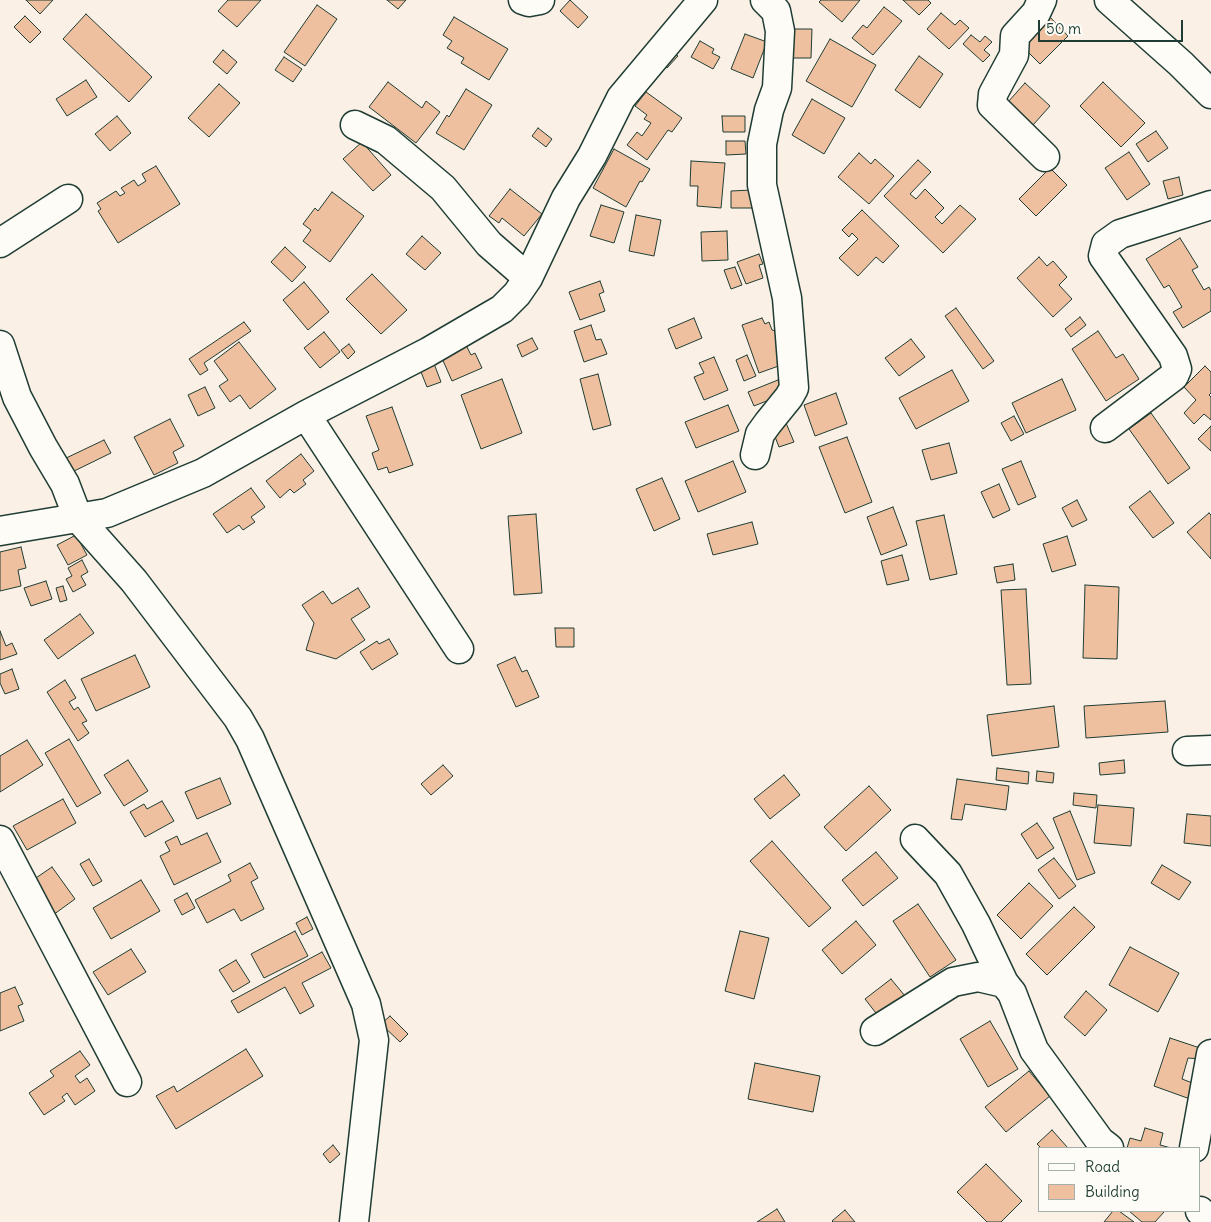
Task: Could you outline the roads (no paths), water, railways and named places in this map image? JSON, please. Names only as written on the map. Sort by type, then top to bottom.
[{"type":"street","points":[[523,0],[529,2],[540,0]]},
{"type":"street","points":[[0,531],[107,513],[203,473],[306,415],[476,326],[502,309],[517,294],[528,278],[566,198],[592,156],[621,98],[703,0]]},
{"type":"street","points":[[755,455],[760,434],[794,388],[787,298],[762,184],[762,144],[769,110],[777,88],[780,31],[776,11],[765,0]]},
{"type":"street","points":[[1042,0],[1036,13],[1015,36],[1014,54],[993,94],[992,105],[1044,157]]},
{"type":"street","points":[[1109,0],[1211,94]]},
{"type":"street","points":[[354,125],[386,140],[443,188],[489,244],[528,278]]},
{"type":"street","points":[[0,243],[68,199]]},
{"type":"street","points":[[1105,428],[1174,376],[1177,369],[1172,356],[1103,256],[1106,244],[1120,234],[1211,204]]},
{"type":"street","points":[[0,345],[17,397],[65,484],[78,518],[134,581],[238,718],[254,748],[366,1004],[374,1040],[354,1222]]},
{"type":"street","points":[[306,415],[458,649]]},
{"type":"street","points":[[914,839],[948,874],[976,924],[1004,983],[1012,992],[1034,1050],[1100,1141],[1108,1147]]},
{"type":"street","points":[[0,840],[127,1082]]},
{"type":"street","points":[[875,1031],[953,982],[978,977],[1004,983]]},
{"type":"street","points":[[1194,1147],[1211,1054]]},
{"type":"street","points":[[1201,1212],[1211,1222]]}]
